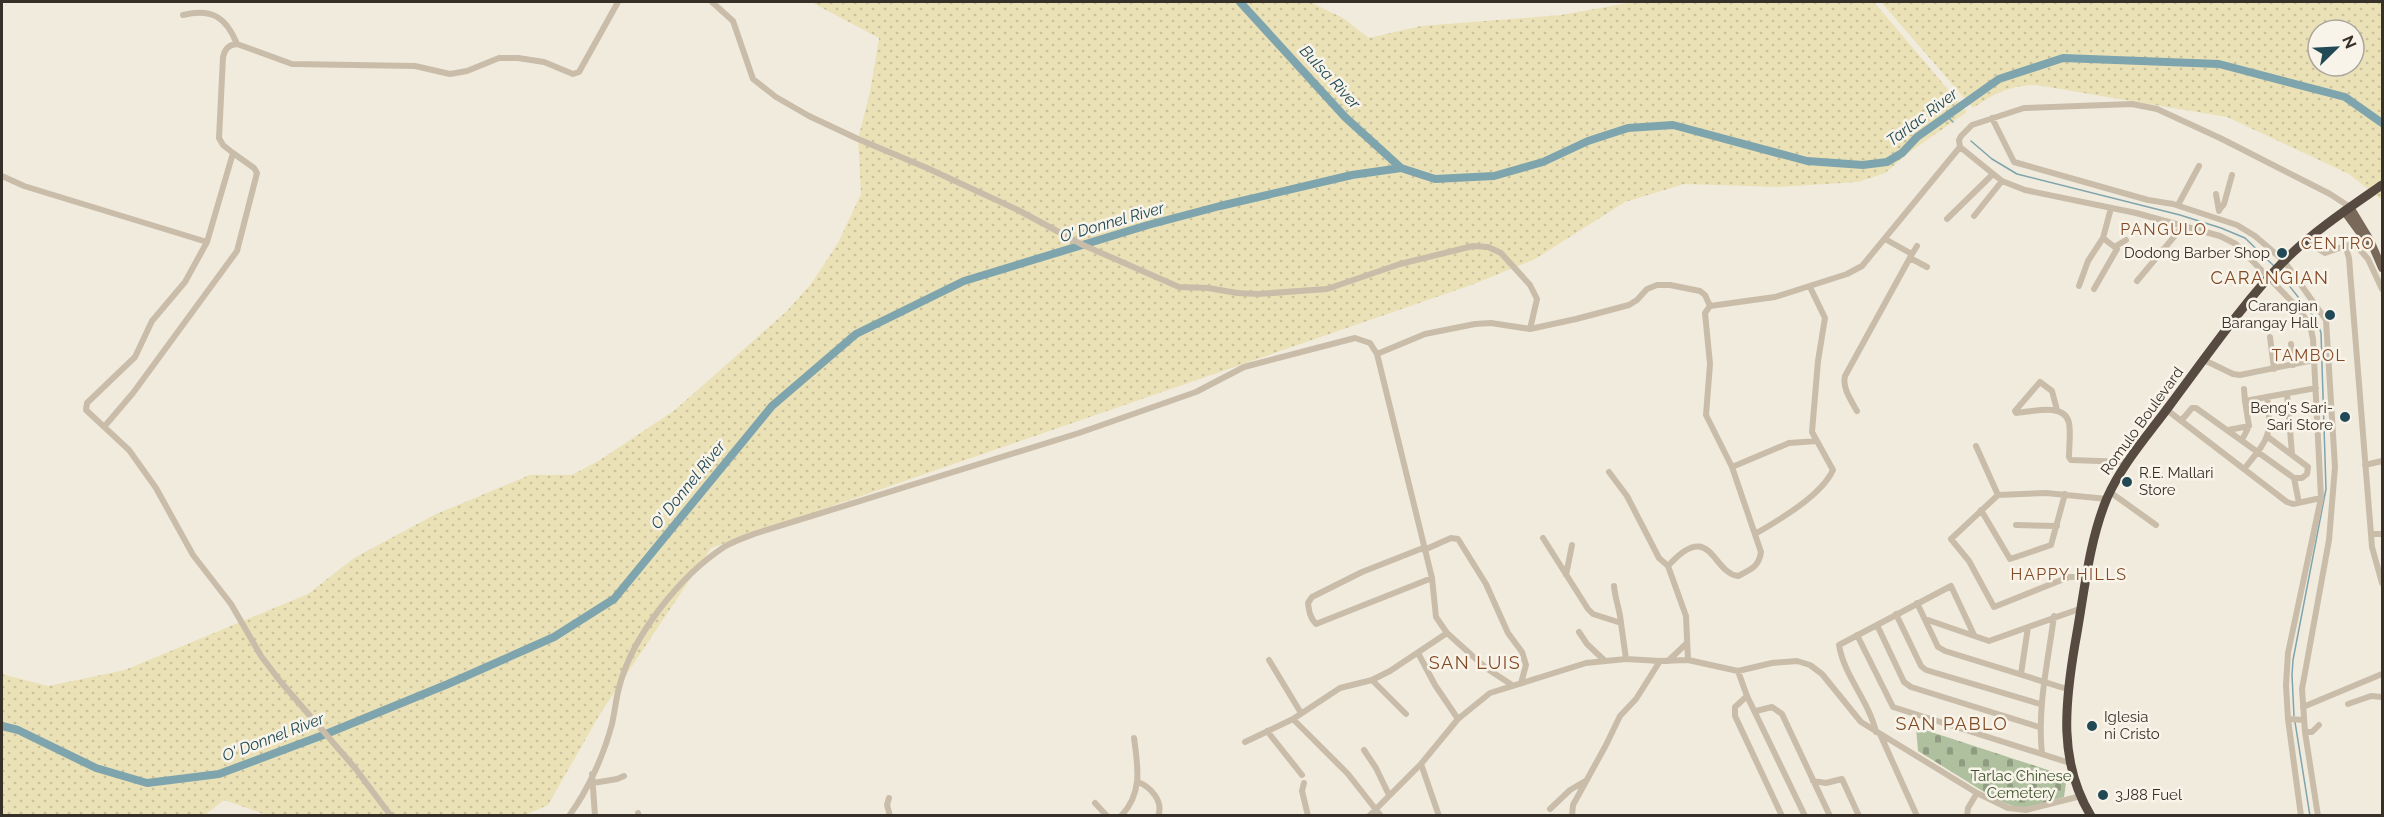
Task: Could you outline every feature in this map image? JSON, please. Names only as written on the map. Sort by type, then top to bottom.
[{"type":"highway","name":"Romulo Boulevard","points":[[2091,816],[2081,796],[2070,763],[2066,738],[2067,689],[2098,524],[2108,495],[2128,462],[2270,276],[2305,242],[2382,185]]},
{"type":"main road","points":[[2350,207],[2382,268]]},
{"type":"street","points":[[104,427],[133,393],[237,251],[257,173],[254,168],[223,145],[219,138],[224,57],[230,45],[237,44],[292,64],[415,66],[450,74],[467,71],[499,58],[518,58],[544,62],[573,74],[579,72],[618,2]]},
{"type":"street","points":[[712,2],[733,21],[753,79],[776,97],[818,121],[927,168],[1018,210],[1083,245],[1179,287],[1258,294],[1327,290],[1400,264],[1473,246],[1488,247],[1501,253],[1530,285],[1537,299],[1530,329]]},
{"type":"street","points":[[183,15],[199,11],[216,16],[230,27],[237,44]]},
{"type":"street","points":[[2301,816],[2286,686],[2288,653],[2321,498],[2313,339],[2310,324],[2270,276],[2236,244],[2220,236],[2183,226],[2025,190],[2002,181],[1960,147],[1959,140],[1972,124],[2030,106],[2132,104],[2157,109],[2220,138],[2330,194],[2350,207]]},
{"type":"street","points":[[1992,118],[2014,162],[2148,200],[2218,214],[2238,225],[2255,236],[2284,261],[2310,294],[2326,320],[2335,467],[2329,540],[2302,689],[2304,720],[2319,816]]},
{"type":"street","points":[[1668,566],[1678,555],[1690,548],[1702,548],[1712,553],[1729,573],[1738,576],[1755,568],[1760,560],[1761,552],[1732,467],[1706,415],[1710,349],[1704,320],[1705,313],[1710,306],[1775,297],[1847,274],[1862,266],[1960,147]]},
{"type":"street","points":[[233,153],[207,242],[185,282],[153,321],[135,357],[86,405],[87,412],[129,450],[144,470],[194,555],[231,604],[261,656],[355,768],[391,816]]},
{"type":"street","points":[[2178,205],[2199,166]]},
{"type":"street","points":[[1947,219],[1993,174]]},
{"type":"street","points":[[2,176],[24,186],[207,242]]},
{"type":"street","points":[[2218,214],[2224,204],[2232,176]]},
{"type":"street","points":[[1974,216],[2002,181]]},
{"type":"street","points":[[2216,194],[2218,214]]},
{"type":"street","points":[[2079,286],[2088,261],[2103,238],[2111,208]]},
{"type":"street","points":[[2137,281],[2183,226]]},
{"type":"street","points":[[2103,238],[2116,246]]},
{"type":"street","points":[[1885,239],[1927,267]]},
{"type":"street","points":[[2116,246],[2126,240]]},
{"type":"street","points":[[2305,242],[2325,253],[2346,248],[2354,243],[2362,249],[2382,289]]},
{"type":"street","points":[[1857,411],[1846,389],[1845,376],[1917,246]]},
{"type":"street","points":[[2094,289],[2117,249],[2116,246]]},
{"type":"street","points":[[2346,248],[2349,258],[2372,547],[2382,583]]},
{"type":"street","points":[[1377,354],[1425,334],[1475,324],[1491,323],[1530,329],[1629,305],[1647,289],[1657,285],[1700,291],[1705,295],[1710,306]]},
{"type":"street","points":[[1755,534],[1781,519],[1816,491],[1833,470],[1812,432],[1818,361],[1825,318],[1810,287]]},
{"type":"street","points":[[2270,337],[2274,369]]},
{"type":"street","points":[[569,816],[592,774],[608,737],[620,684],[639,637],[648,623],[678,589],[708,560],[735,541],[1079,434],[1196,392],[1248,366],[1355,338],[1370,343],[1377,354],[1423,549],[1432,578],[1436,616],[1448,633],[1486,668],[1512,685]]},
{"type":"street","points":[[2291,344],[2293,365]]},
{"type":"street","points":[[2204,360],[2233,374],[2247,374],[2314,360]]},
{"type":"street","points":[[2057,410],[2016,413],[2015,411],[2040,382],[2052,391],[2057,410],[2069,421],[2070,459],[2128,462]]},
{"type":"street","points":[[2246,401],[2316,388]]},
{"type":"street","points":[[2242,440],[2249,426],[2244,389]]},
{"type":"street","points":[[2287,394],[2292,454]]},
{"type":"street","points":[[2244,469],[2268,437],[2270,427],[2267,397]]},
{"type":"street","points":[[2181,420],[2192,408],[2196,408],[2294,478],[2302,478],[2309,471],[2308,467],[2268,437]]},
{"type":"street","points":[[2167,410],[2287,502],[2293,504],[2321,498]]},
{"type":"street","points":[[2228,430],[2249,426]]},
{"type":"street","points":[[1732,467],[1790,443],[1817,441]]},
{"type":"street","points":[[1976,446],[1998,495]]},
{"type":"street","points":[[2365,465],[2382,461]]},
{"type":"street","points":[[1609,472],[1627,496],[1659,558],[1668,566],[1686,616],[1688,660]]},
{"type":"street","points":[[2294,478],[2299,503]]},
{"type":"street","points":[[1982,510],[2010,560],[2051,545],[2065,494]]},
{"type":"street","points":[[2087,577],[2069,577],[1994,607],[1969,561],[1951,539],[1998,495],[2108,495],[2156,525]]},
{"type":"street","points":[[2016,525],[2057,526]]},
{"type":"street","points":[[2371,534],[2382,534]]},
{"type":"street","points":[[1432,578],[1316,624],[1308,611],[1308,603],[1312,597],[1362,572],[1451,538],[1458,539],[1486,584],[1508,633],[1522,652],[1526,665],[1521,683]]},
{"type":"street","points":[[1543,538],[1588,609],[1593,614],[1621,623]]},
{"type":"street","points":[[1566,575],[1572,545]]},
{"type":"street","points":[[1614,586],[1615,598],[1620,609],[1626,659]]},
{"type":"street","points":[[1917,816],[1839,645],[1951,586],[1974,635]]},
{"type":"street","points":[[1917,603],[1938,647],[2067,689]]},
{"type":"street","points":[[1925,619],[1983,640],[1994,640],[2054,616],[2082,608]]},
{"type":"street","points":[[1896,614],[1921,666],[1926,670],[2040,704]]},
{"type":"street","points":[[2042,754],[2039,728],[2040,704],[2054,616]]},
{"type":"street","points":[[1877,625],[1904,682],[1911,687],[2039,728]]},
{"type":"street","points":[[2021,674],[2028,627]]},
{"type":"street","points":[[1579,632],[1587,644],[1604,660]]},
{"type":"street","points":[[1245,742],[1293,719],[1340,688],[1372,680],[1400,665],[1448,633]]},
{"type":"street","points":[[1857,635],[1893,707],[2070,763]]},
{"type":"street","points":[[1668,661],[1687,643]]},
{"type":"street","points":[[1418,652],[1435,685],[1458,719]]},
{"type":"street","points":[[1369,816],[1421,764],[1458,719],[1491,693],[1604,660],[1626,659],[1688,660],[1738,671],[1772,663],[1797,661],[1810,665],[1822,674],[1856,718],[1977,793],[2008,808],[2019,811],[2081,796]]},
{"type":"street","points":[[1269,660],[1301,713]]},
{"type":"street","points":[[1572,816],[1573,805],[1620,716],[1636,699],[1660,661]]},
{"type":"street","points":[[1738,671],[1747,696],[1805,816]]},
{"type":"street","points":[[2303,707],[2382,674]]},
{"type":"street","points":[[1372,680],[1406,714]]},
{"type":"street","points":[[1747,696],[1735,707],[1735,716],[1782,816]]},
{"type":"street","points":[[2348,704],[2372,696],[2382,697]]},
{"type":"street","points":[[1756,711],[1772,707],[1779,710],[1830,816]]},
{"type":"street","points":[[1293,719],[1348,774],[1381,816]]},
{"type":"street","points":[[2288,719],[2304,720]]},
{"type":"street","points":[[2306,732],[2312,732],[2319,725]]},
{"type":"street","points":[[1267,731],[1302,775]]},
{"type":"street","points":[[1121,816],[1137,790],[1134,738]]},
{"type":"street","points":[[1364,750],[1389,795]]},
{"type":"street","points":[[1421,764],[1439,816]]},
{"type":"street","points":[[592,774],[595,816]]},
{"type":"street","points":[[592,783],[624,776]]},
{"type":"street","points":[[1813,781],[1826,783],[1842,779],[1859,816]]},
{"type":"street","points":[[1550,809],[1570,790],[1587,780]]},
{"type":"street","points":[[1138,782],[1146,785],[1152,792],[1159,805],[1158,816]]},
{"type":"street","points":[[1304,783],[1302,791],[1308,816]]},
{"type":"street","points":[[1967,816],[1968,808],[1977,793]]},
{"type":"street","points":[[890,798],[887,806],[890,816]]},
{"type":"street","points":[[1095,803],[1107,816]]},
{"type":"sand","points":[[811,2],[1310,2],[1343,18],[1369,38],[1421,26],[1561,15],[1634,2],[1874,2],[1967,112],[1911,151],[1885,173],[1858,182],[1778,187],[1684,184],[1625,202],[1535,259],[1474,284],[711,548],[600,714],[548,805],[525,815],[270,816],[224,800],[205,815],[2,815],[2,674],[48,686],[125,670],[308,594],[354,558],[434,515],[530,475],[572,475],[600,460],[675,410],[787,311],[811,284],[838,243],[861,194],[858,139],[870,92],[879,38]]},
{"type":"sand","points":[[1881,2],[2382,2],[2382,200],[2349,174],[2227,117],[2036,85],[2003,91],[1973,108]]},
{"type":"green space","name":"Tarlac Chinese Cemetery","points":[[1916,727],[2060,774],[2066,783],[2064,797],[2023,809],[1997,800],[1918,751]]},
{"type":"waterway","name":"Bulsa River","points":[[1240,2],[1345,117],[1401,168]]},
{"type":"waterway","name":"O' Donnel River","points":[[2,726],[18,730],[96,768],[147,783],[219,774],[326,734],[448,684],[554,637],[614,599],[772,406],[856,334],[964,281],[1148,225],[1220,206],[1352,175],[1401,168],[1435,179],[1494,176],[1543,162],[1588,141],[1628,128],[1673,125],[1807,161],[1863,165],[1887,162],[1902,153],[1917,137],[1999,79],[2063,58],[2219,64],[2345,97],[2382,123]]},
{"type":"waterway","name":"Tarlac River","points":[[1947,116],[1953,122]]},
{"type":"waterway","points":[[1971,141],[1992,159],[2017,174],[2180,215],[2221,228],[2245,238],[2274,266]]},
{"type":"waterway","points":[[2280,274],[2317,321],[2321,333],[2326,489],[2293,660],[2294,716]]},
{"type":"waterway","points":[[2295,722],[2310,816]]},
{"type":"place","name":"Dodong Barber Shop","points":[[2282,253]]},
{"type":"place","name":"Carangian Barangay Hall","points":[[2330,315]]},
{"type":"place","name":"Beng's Sari- Sari Store","points":[[2345,417]]},
{"type":"place","name":"R.E. Mallari Store","points":[[2127,482]]},
{"type":"place","name":"Iglesia ni Cristo","points":[[2092,726]]},
{"type":"place","name":"3J88 Fuel","points":[[2103,795]]},
{"type":"district","name":"PANGULO","points":[[2164,229]]},
{"type":"district","name":"CENTRO","points":[[2338,243]]},
{"type":"district","name":"CARANGIAN","points":[[2270,277]]},
{"type":"district","name":"TAMBOL","points":[[2309,355]]},
{"type":"district","name":"HAPPY HILLS","points":[[2069,574]]},
{"type":"district","name":"SAN LUIS","points":[[1475,662]]},
{"type":"district","name":"SAN PABLO","points":[[1952,723]]}]
